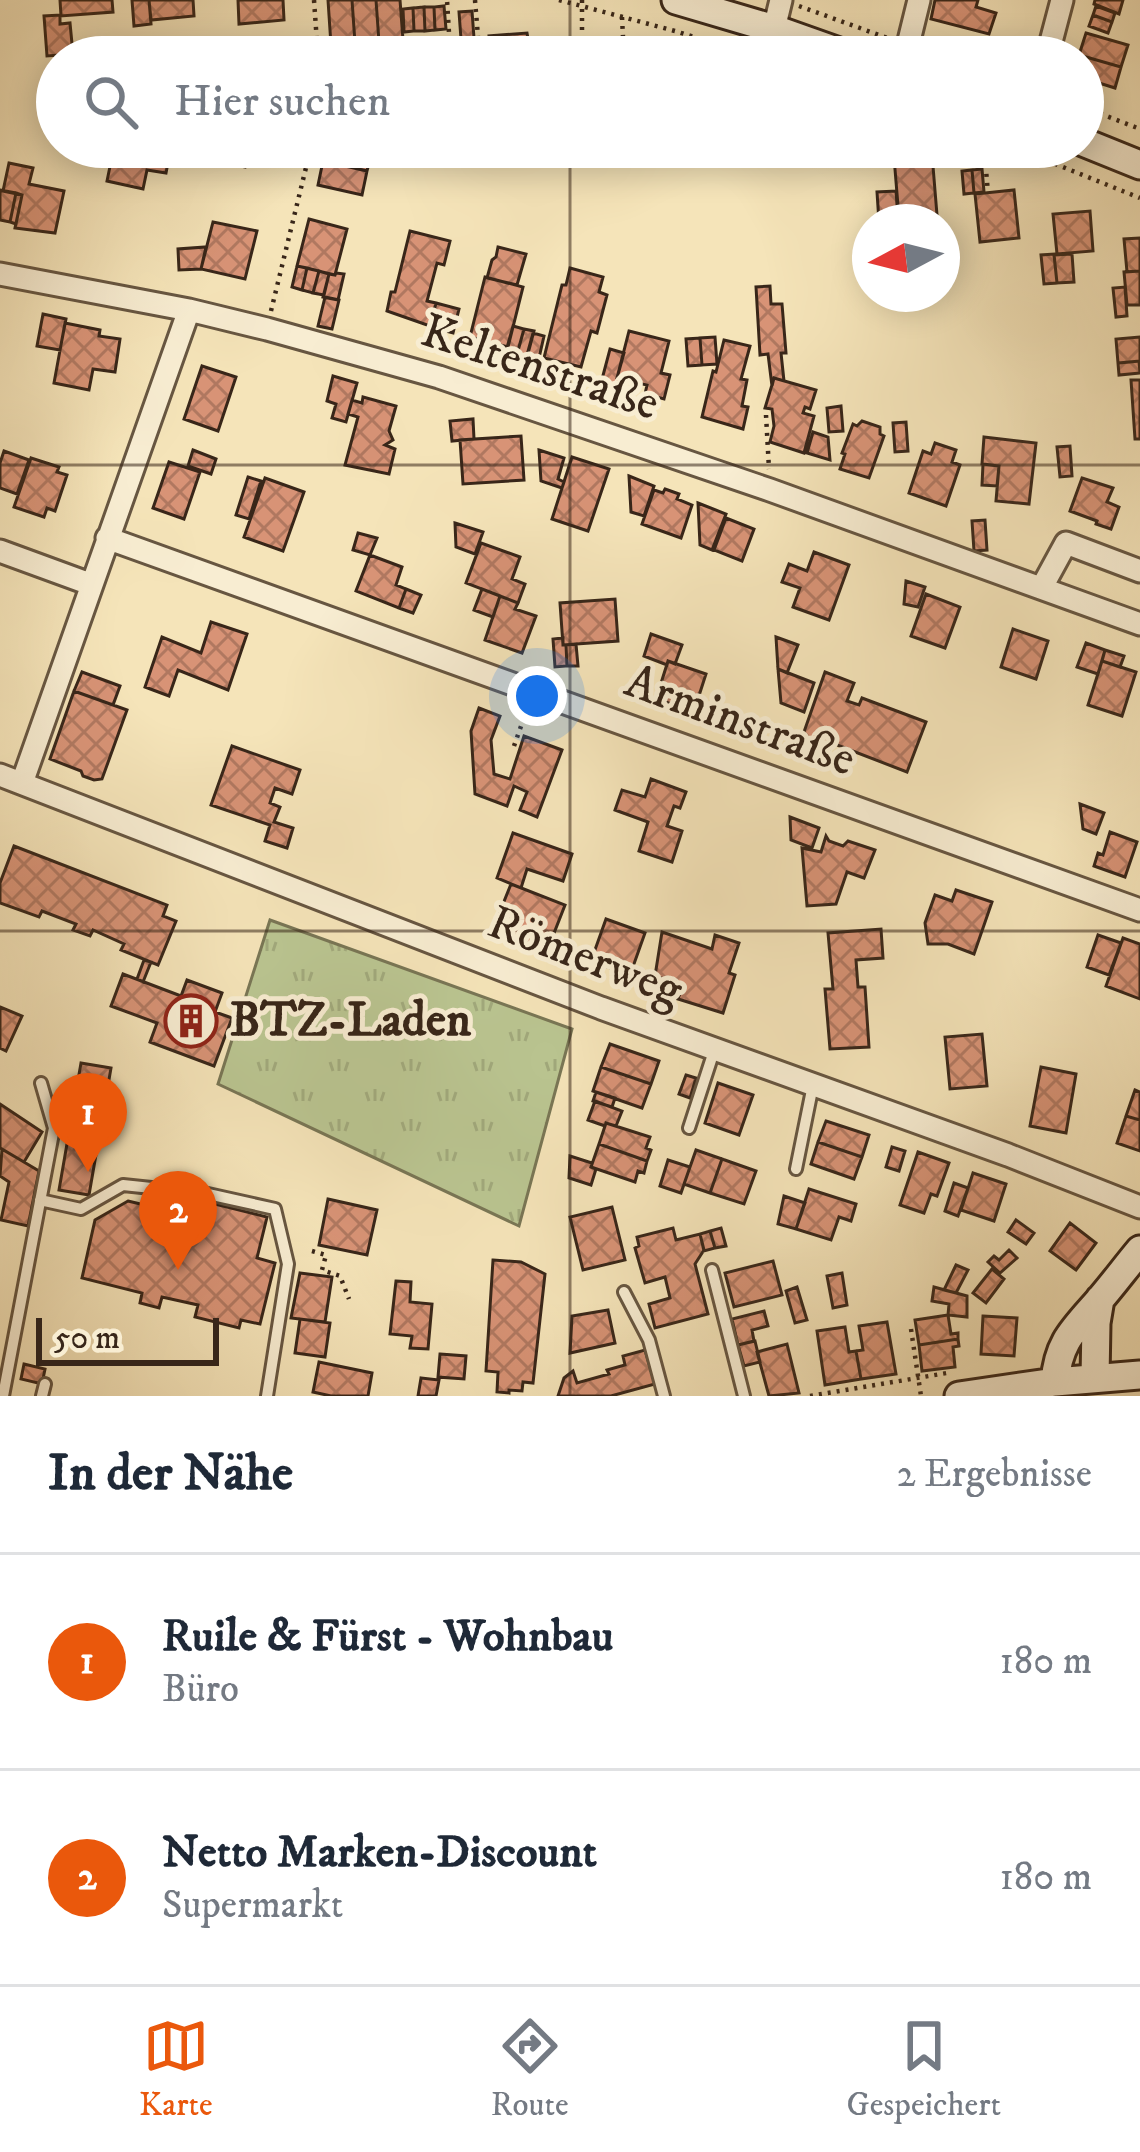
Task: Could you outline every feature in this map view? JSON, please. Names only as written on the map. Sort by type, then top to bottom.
[{"type":"street","points":[[676,0],[794,36]]},
{"type":"street","points":[[774,29],[782,0]]},
{"type":"street","points":[[910,36],[919,0]]},
{"type":"street","points":[[1053,36],[1062,0]]},
{"type":"street","points":[[1104,150],[1140,165]]},
{"type":"street","name":"Keltenstraße","points":[[0,274],[189,310],[440,377],[1140,624]]},
{"type":"street","points":[[7,780],[90,584],[189,310]]},
{"type":"street","name":"Arminstraße","points":[[107,538],[1140,910]]},
{"type":"street","points":[[1042,587],[1066,543],[1140,571]]},
{"type":"street","points":[[0,551],[90,584]]},
{"type":"street","name":"Römerweg","points":[[7,780],[714,1051],[1140,1207]]},
{"type":"street","points":[[1055,1382],[1056,1363],[1073,1327],[1140,1250]]},
{"type":"street","points":[[1095,1378],[1100,1299]]},
{"type":"street","points":[[961,1383],[1140,1376]]},
{"type":"lane","points":[[689,1128],[714,1051]]},
{"type":"lane","points":[[3,1396],[54,1128],[41,1083]]},
{"type":"lane","points":[[796,1169],[813,1085]]},
{"type":"lane","points":[[40,1201],[80,1214],[123,1185],[208,1194],[275,1209],[288,1264],[268,1396]]},
{"type":"lane","points":[[712,1270],[744,1396]]},
{"type":"lane","points":[[624,1292],[649,1340],[659,1395]]},
{"type":"path","points":[[314,0],[317,36]]},
{"type":"path","points":[[447,0],[448,36]]},
{"type":"path","points":[[476,0],[478,36]]},
{"type":"path","points":[[560,0],[687,36]]},
{"type":"path","points":[[782,0],[870,36]]},
{"type":"path","points":[[582,3],[582,36]]},
{"type":"path","points":[[622,17],[623,36]]},
{"type":"path","points":[[1104,115],[1140,129]]},
{"type":"path","points":[[267,329],[306,168]]},
{"type":"path","points":[[986,168],[988,193]]},
{"type":"path","points":[[1065,168],[1140,198]]},
{"type":"path","points":[[766,415],[770,490]]},
{"type":"path","points":[[514,746],[533,691]]},
{"type":"path","points":[[312,1251],[326,1255],[322,1270],[340,1276],[350,1299]]},
{"type":"path","points":[[911,1329],[921,1396]]},
{"type":"path","points":[[811,1396],[918,1377],[961,1383]]},
{"type":"green space","points":[[270,920],[572,1029],[519,1226],[218,1084]]},
{"type":"building","points":[[60,0],[112,0],[113,12],[61,16]]},
{"type":"building","points":[[132,0],[149,0],[151,24],[134,26]]},
{"type":"building","points":[[149,0],[193,0],[194,16],[151,20]]},
{"type":"building","points":[[238,0],[283,0],[284,20],[239,24]]},
{"type":"building","points":[[328,0],[352,0],[355,36],[330,36]]},
{"type":"building","points":[[352,0],[376,0],[379,36],[355,36]]},
{"type":"building","points":[[376,0],[400,0],[403,36],[379,36]]},
{"type":"building","points":[[935,0],[978,0],[976,7],[996,13],[989,34],[931,19]]},
{"type":"building","points":[[1095,0],[1123,0],[1119,14],[1094,4]]},
{"type":"building","points":[[444,6],[446,29],[435,30],[434,7]]},
{"type":"building","points":[[1096,6],[1115,13],[1112,22],[1093,15]]},
{"type":"building","points":[[424,7],[425,31],[414,31],[413,8]]},
{"type":"building","points":[[424,7],[434,7],[435,30],[425,31]]},
{"type":"building","points":[[413,8],[414,31],[404,32],[403,9]]},
{"type":"building","points":[[472,11],[474,36],[461,36],[459,12]]},
{"type":"building","points":[[60,15],[60,24],[70,23],[71,36],[46,36],[44,16]]},
{"type":"building","points":[[1093,15],[1112,22],[1108,33],[1089,26]]},
{"type":"building","points":[[1104,38],[1128,45],[1121,67],[1104,62]]},
{"type":"building","points":[[1104,62],[1121,67],[1115,88],[1104,85]]},
{"type":"building","points":[[9,163],[33,168],[29,184],[64,191],[55,233],[15,228],[22,195],[3,191]]},
{"type":"building","points":[[110,168],[167,168],[166,173],[147,170],[143,189],[107,181]]},
{"type":"building","points":[[322,168],[367,171],[362,195],[318,185]]},
{"type":"building","points":[[895,168],[933,168],[936,204],[898,204]]},
{"type":"building","points":[[982,169],[984,192],[974,193],[972,170]]},
{"type":"building","points":[[972,170],[974,193],[964,194],[962,171]]},
{"type":"building","points":[[0,190],[16,193],[10,222],[0,220]]},
{"type":"building","points":[[1014,190],[1019,238],[980,242],[975,194]]},
{"type":"building","points":[[896,191],[897,204],[878,204],[877,192]]},
{"type":"building","points":[[16,193],[22,195],[16,224],[10,222]]},
{"type":"building","points":[[1090,211],[1093,251],[1057,254],[1053,214]]},
{"type":"building","points":[[309,219],[347,229],[335,275],[297,266]]},
{"type":"building","points":[[213,222],[257,231],[245,279],[201,269]]},
{"type":"building","points":[[410,231],[450,241],[444,265],[437,263],[427,301],[436,303],[430,326],[387,311]]},
{"type":"building","points":[[1140,238],[1140,271],[1127,272],[1124,239]]},
{"type":"building","points":[[206,247],[201,269],[179,270],[178,249]]},
{"type":"building","points":[[498,247],[526,254],[517,285],[487,278]]},
{"type":"building","points":[[1054,254],[1057,283],[1044,284],[1041,255]]},
{"type":"building","points":[[1072,254],[1074,282],[1057,283],[1054,255]]},
{"type":"building","points":[[297,266],[307,268],[302,290],[292,287]]},
{"type":"building","points":[[307,268],[319,271],[313,293],[302,290]]},
{"type":"building","points":[[570,268],[603,277],[599,292],[607,295],[581,367],[544,358]]},
{"type":"building","points":[[319,271],[329,274],[324,295],[313,293]]},
{"type":"building","points":[[1140,271],[1140,305],[1127,305],[1124,272]]},
{"type":"building","points":[[329,274],[344,274],[338,300],[323,297]]},
{"type":"building","points":[[485,277],[523,287],[508,347],[470,337]]},
{"type":"building","points":[[770,286],[771,304],[782,304],[786,353],[781,353],[784,381],[774,378],[772,386],[768,354],[760,355],[756,287]]},
{"type":"building","points":[[1125,287],[1127,316],[1116,317],[1113,288]]},
{"type":"building","points":[[325,297],[339,300],[332,329],[318,326]]},
{"type":"building","points":[[436,303],[459,309],[453,333],[430,327]]},
{"type":"building","points":[[43,314],[66,319],[60,350],[37,346]]},
{"type":"building","points":[[65,323],[120,339],[115,372],[93,369],[89,390],[54,383]]},
{"type":"building","points":[[513,326],[524,329],[516,358],[505,355]]},
{"type":"building","points":[[524,329],[534,331],[526,361],[516,358]]},
{"type":"building","points":[[629,331],[669,341],[661,373],[670,375],[664,399],[645,394],[647,385],[617,378]]},
{"type":"building","points":[[533,333],[544,336],[539,358],[527,355]]},
{"type":"building","points":[[715,337],[717,364],[702,365],[700,338]]},
{"type":"building","points":[[1140,337],[1140,361],[1118,363],[1116,339]]},
{"type":"building","points":[[700,338],[702,365],[688,366],[686,339]]},
{"type":"building","points":[[724,340],[750,346],[741,379],[747,380],[743,429],[702,417]]},
{"type":"building","points":[[610,349],[624,353],[617,378],[627,380],[624,389],[601,383]]},
{"type":"building","points":[[1139,361],[1140,373],[1119,375],[1118,363]]},
{"type":"building","points":[[202,366],[236,377],[218,431],[184,419]]},
{"type":"building","points":[[333,376],[357,383],[346,422],[332,418],[336,404],[327,401]]},
{"type":"building","points":[[774,378],[816,390],[810,409],[805,407],[803,413],[814,416],[804,453],[770,442],[772,409],[765,408]]},
{"type":"building","points":[[1131,380],[1140,380],[1140,439],[1135,439]]},
{"type":"building","points":[[363,397],[396,406],[389,431],[393,440],[385,445],[395,449],[389,474],[345,465],[358,417],[348,414],[352,400],[362,403]]},
{"type":"building","points":[[841,406],[843,431],[829,432],[827,408]]},
{"type":"building","points":[[473,419],[474,439],[452,441],[450,421]]},
{"type":"building","points":[[862,421],[880,427],[884,436],[869,478],[840,469],[853,424]]},
{"type":"building","points":[[906,422],[908,451],[895,452],[893,423]]},
{"type":"building","points":[[813,432],[828,437],[830,460],[807,453]]},
{"type":"building","points":[[521,436],[524,480],[463,484],[460,440]]},
{"type":"building","points":[[984,437],[1036,443],[1029,504],[996,501],[999,466],[982,464]]},
{"type":"building","points":[[935,443],[956,450],[952,462],[960,465],[946,506],[909,493],[923,451],[931,454]]},
{"type":"building","points":[[1070,446],[1072,476],[1060,477],[1057,447]]},
{"type":"building","points":[[193,450],[216,459],[211,474],[188,466]]},
{"type":"building","points":[[539,450],[564,458],[558,479],[564,482],[562,488],[541,481]]},
{"type":"building","points":[[4,451],[29,460],[17,494],[0,488]]},
{"type":"building","points":[[572,457],[609,469],[588,531],[552,519]]},
{"type":"building","points":[[31,458],[59,467],[57,472],[67,475],[55,511],[47,508],[44,517],[14,507]]},
{"type":"building","points":[[169,462],[200,472],[184,519],[153,508]]},
{"type":"building","points":[[983,464],[999,466],[997,486],[982,485]]},
{"type":"building","points":[[629,476],[654,486],[644,516],[631,512]]},
{"type":"building","points":[[248,477],[261,481],[249,519],[236,515]]},
{"type":"building","points":[[265,478],[304,492],[283,551],[244,537]]},
{"type":"building","points":[[1082,478],[1113,488],[1107,502],[1119,507],[1111,529],[1070,511]]},
{"type":"building","points":[[665,489],[692,505],[681,538],[642,524],[654,490],[663,493]]},
{"type":"building","points":[[698,503],[726,514],[712,550],[700,545]]},
{"type":"building","points":[[726,518],[754,529],[742,561],[714,550]]},
{"type":"building","points":[[985,520],[987,550],[974,551],[972,521]]},
{"type":"building","points":[[455,523],[483,532],[475,554],[456,547]]},
{"type":"building","points":[[358,533],[377,538],[370,555],[353,550]]},
{"type":"building","points":[[481,543],[520,557],[512,579],[525,584],[518,603],[466,583]]},
{"type":"building","points":[[814,552],[849,565],[829,620],[793,607],[800,588],[782,582],[789,564],[807,571]]},
{"type":"building","points":[[370,555],[402,567],[396,585],[406,589],[399,608],[356,591]]},
{"type":"building","points":[[906,581],[925,587],[918,607],[904,604]]},
{"type":"building","points":[[406,589],[421,595],[413,613],[399,608]]},
{"type":"building","points":[[482,589],[500,596],[493,617],[474,610]]},
{"type":"building","points":[[926,594],[960,607],[945,648],[911,636]]},
{"type":"building","points":[[500,596],[518,603],[515,609],[536,616],[522,653],[485,640]]},
{"type":"building","points":[[615,599],[618,641],[563,645],[560,603]]},
{"type":"building","points":[[211,622],[247,634],[228,690],[178,670],[169,696],[145,687],[162,637],[201,653]]},
{"type":"building","points":[[1013,629],[1048,641],[1036,679],[1001,667]]},
{"type":"building","points":[[651,634],[682,645],[675,664],[644,656]]},
{"type":"building","points":[[776,637],[798,645],[787,673],[778,669]]},
{"type":"building","points":[[563,638],[567,666],[555,667],[553,639]]},
{"type":"building","points":[[1086,643],[1105,650],[1098,674],[1077,667]]},
{"type":"building","points":[[576,644],[578,666],[567,666],[566,645]]},
{"type":"building","points":[[1105,650],[1124,656],[1120,667],[1102,661]]},
{"type":"building","points":[[668,661],[706,674],[694,711],[656,699]]},
{"type":"building","points":[[1102,661],[1136,672],[1122,716],[1088,705]]},
{"type":"building","points":[[778,669],[814,683],[804,712],[781,703]]},
{"type":"building","points":[[82,672],[120,686],[113,705],[74,691]]},
{"type":"building","points":[[825,672],[854,683],[847,701],[859,705],[862,698],[926,722],[907,772],[832,743],[826,759],[798,749]]},
{"type":"building","points":[[74,691],[127,710],[102,779],[83,776],[50,759]]},
{"type":"building","points":[[479,708],[500,716],[491,740],[494,774],[510,779],[524,736],[562,750],[537,817],[520,810],[527,792],[514,786],[507,806],[475,794],[471,731]]},
{"type":"building","points":[[232,746],[300,770],[292,794],[275,788],[270,803],[280,807],[274,822],[293,828],[287,848],[265,841],[270,825],[211,805]]},
{"type":"building","points":[[651,779],[686,792],[680,808],[674,806],[667,826],[682,831],[672,862],[639,851],[648,822],[615,810],[622,790],[645,797]]},
{"type":"building","points":[[1080,804],[1104,813],[1096,834],[1083,829]]},
{"type":"building","points":[[790,817],[819,828],[812,848],[791,840]]},
{"type":"building","points":[[1110,832],[1137,842],[1125,877],[1094,866]]},
{"type":"building","points":[[513,833],[572,854],[563,881],[527,869],[521,888],[497,878]]},
{"type":"building","points":[[826,836],[843,846],[848,841],[875,850],[864,878],[847,872],[836,904],[807,906],[802,848],[821,852]]},
{"type":"building","points":[[14,846],[167,905],[163,916],[176,921],[158,965],[121,950],[124,944],[93,930],[90,936],[73,930],[76,924],[42,911],[39,917],[0,903],[0,883]]},
{"type":"building","points":[[511,884],[565,905],[547,951],[493,929]]},
{"type":"building","points":[[956,890],[992,902],[974,954],[948,944],[928,944],[925,923],[935,895],[952,901]]},
{"type":"building","points":[[606,919],[645,933],[630,975],[591,961]]},
{"type":"building","points":[[881,929],[883,958],[856,960],[858,987],[865,987],[869,1047],[830,1049],[825,989],[833,989],[828,933]]},
{"type":"building","points":[[662,932],[712,949],[715,935],[739,943],[723,1013],[678,999],[683,985],[655,976]]},
{"type":"building","points":[[1098,935],[1121,943],[1109,975],[1087,967]]},
{"type":"building","points":[[1123,938],[1140,944],[1140,999],[1106,986]]},
{"type":"building","points":[[144,960],[151,962],[143,982],[137,979]]},
{"type":"building","name":"BTZ-Laden","points":[[123,974],[181,996],[187,980],[222,993],[215,1012],[232,1018],[214,1066],[150,1042],[157,1023],[111,1006]]},
{"type":"building","points":[[0,1007],[22,1016],[6,1051],[0,1048]]},
{"type":"building","points":[[982,1034],[987,1086],[950,1089],[945,1037]]},
{"type":"building","points":[[610,1044],[659,1061],[651,1084],[601,1067]]},
{"type":"building","points":[[81,1063],[111,1068],[89,1195],[59,1190]]},
{"type":"building","points":[[601,1067],[651,1084],[642,1108],[593,1091]]},
{"type":"building","points":[[1041,1067],[1076,1074],[1066,1133],[1030,1126]]},
{"type":"building","points":[[686,1075],[696,1078],[690,1098],[679,1094]]},
{"type":"building","points":[[718,1083],[753,1095],[739,1135],[705,1123]]},
{"type":"building","points":[[1135,1090],[1140,1092],[1140,1120],[1126,1116]]},
{"type":"building","points":[[596,1092],[615,1098],[612,1107],[593,1101]]},
{"type":"building","points":[[595,1101],[622,1111],[616,1126],[588,1120]]},
{"type":"building","points":[[0,1104],[42,1132],[24,1162],[0,1148]]},
{"type":"building","points":[[1126,1116],[1140,1120],[1140,1151],[1117,1143]]},
{"type":"building","points":[[826,1121],[869,1135],[862,1157],[818,1142]]},
{"type":"building","points":[[606,1123],[650,1137],[647,1161],[599,1144]]},
{"type":"building","points":[[818,1142],[862,1157],[854,1179],[811,1164]]},
{"type":"building","points":[[599,1144],[647,1161],[644,1173],[638,1171],[635,1182],[591,1167]]},
{"type":"building","points":[[892,1147],[905,1151],[899,1171],[886,1167]]},
{"type":"building","points":[[2,1149],[39,1171],[28,1226],[1,1220],[9,1182],[0,1176]]},
{"type":"building","points":[[696,1150],[722,1159],[710,1193],[684,1184]]},
{"type":"building","points":[[918,1152],[949,1163],[937,1196],[931,1194],[924,1213],[900,1205]]},
{"type":"building","points":[[570,1156],[592,1163],[596,1169],[591,1185],[569,1178]]},
{"type":"building","points":[[722,1159],[756,1171],[744,1204],[710,1193]]},
{"type":"building","points":[[668,1160],[690,1167],[681,1193],[660,1186]]},
{"type":"building","points":[[973,1173],[1006,1184],[994,1221],[961,1210]]},
{"type":"building","points":[[954,1183],[968,1188],[958,1216],[945,1211]]},
{"type":"building","points":[[809,1189],[856,1204],[851,1221],[839,1217],[831,1240],[796,1229]]},
{"type":"building","points":[[784,1196],[805,1203],[796,1229],[778,1224]]},
{"type":"building","points":[[328,1199],[377,1210],[367,1255],[319,1245]]},
{"type":"building","points":[[128,1201],[211,1221],[215,1204],[267,1217],[257,1258],[275,1263],[260,1324],[241,1320],[239,1328],[195,1317],[198,1305],[162,1297],[159,1308],[140,1303],[142,1293],[82,1278],[95,1220]]},
{"type":"building","points":[[612,1207],[625,1260],[583,1270],[570,1217]]},
{"type":"building","points":[[1016,1220],[1034,1233],[1026,1244],[1008,1232]]},
{"type":"building","points":[[1070,1223],[1096,1243],[1076,1270],[1050,1251]]},
{"type":"building","points":[[673,1228],[676,1240],[700,1234],[704,1250],[695,1264],[708,1314],[655,1328],[649,1304],[670,1298],[665,1277],[645,1283],[635,1248],[637,1237]]},
{"type":"building","points":[[721,1228],[726,1246],[715,1248],[710,1231]]},
{"type":"building","points":[[710,1231],[715,1248],[704,1251],[700,1234]]},
{"type":"building","points":[[1009,1250],[1017,1258],[1000,1273],[988,1262],[994,1256],[999,1260]]},
{"type":"building","points":[[493,1260],[521,1262],[545,1274],[533,1383],[523,1382],[522,1391],[497,1392],[498,1372],[486,1371]]},
{"type":"building","points":[[773,1261],[782,1295],[734,1307],[725,1273]]},
{"type":"building","points":[[956,1265],[968,1270],[956,1293],[944,1290]]},
{"type":"building","points":[[992,1269],[1004,1279],[986,1303],[973,1293]]},
{"type":"building","points":[[300,1273],[332,1277],[325,1322],[291,1318]]},
{"type":"building","points":[[842,1273],[847,1305],[833,1308],[827,1276]]},
{"type":"building","points":[[396,1281],[411,1282],[410,1302],[432,1304],[428,1349],[410,1348],[412,1336],[390,1334]]},
{"type":"building","points":[[797,1287],[807,1320],[795,1323],[786,1291]]},
{"type":"building","points":[[934,1287],[967,1296],[967,1317],[948,1315],[949,1304],[932,1301]]},
{"type":"building","points":[[608,1310],[615,1343],[570,1353],[572,1316]]},
{"type":"building","points":[[764,1311],[768,1326],[752,1330],[754,1341],[738,1345],[732,1319]]},
{"type":"building","points":[[948,1315],[951,1334],[958,1333],[958,1339],[919,1345],[915,1320]]},
{"type":"building","points":[[983,1316],[1017,1318],[1014,1356],[981,1354]]},
{"type":"building","points":[[300,1319],[330,1323],[325,1357],[295,1353]]},
{"type":"building","points":[[887,1322],[896,1374],[861,1379],[856,1351],[863,1350],[859,1326]]},
{"type":"building","points":[[845,1327],[861,1379],[825,1385],[817,1331]]},
{"type":"building","points":[[958,1339],[959,1346],[953,1347],[955,1367],[922,1371],[919,1345]]},
{"type":"building","points":[[755,1341],[760,1362],[744,1366],[738,1345]]},
{"type":"building","points":[[787,1344],[799,1393],[769,1396],[757,1352]]},
{"type":"building","points":[[645,1350],[655,1384],[611,1396],[558,1396],[564,1378],[573,1371],[577,1383],[609,1374],[607,1370],[625,1365],[623,1356]]},
{"type":"building","points":[[440,1354],[466,1356],[464,1379],[438,1377]]},
{"type":"building","points":[[319,1362],[372,1373],[368,1396],[313,1392]]},
{"type":"building","points":[[24,1364],[45,1369],[42,1384],[21,1379]]},
{"type":"building","points":[[421,1378],[439,1380],[436,1396],[418,1396]]},
{"type":"place","name":"BTZ-Laden","points":[[191,1021]]},
{"type":"place","name":"Ruile & Fürst - Wohnbau","points":[[88,1172]]},
{"type":"place","name":"Netto Marken-Discount","points":[[178,1270]]}]
